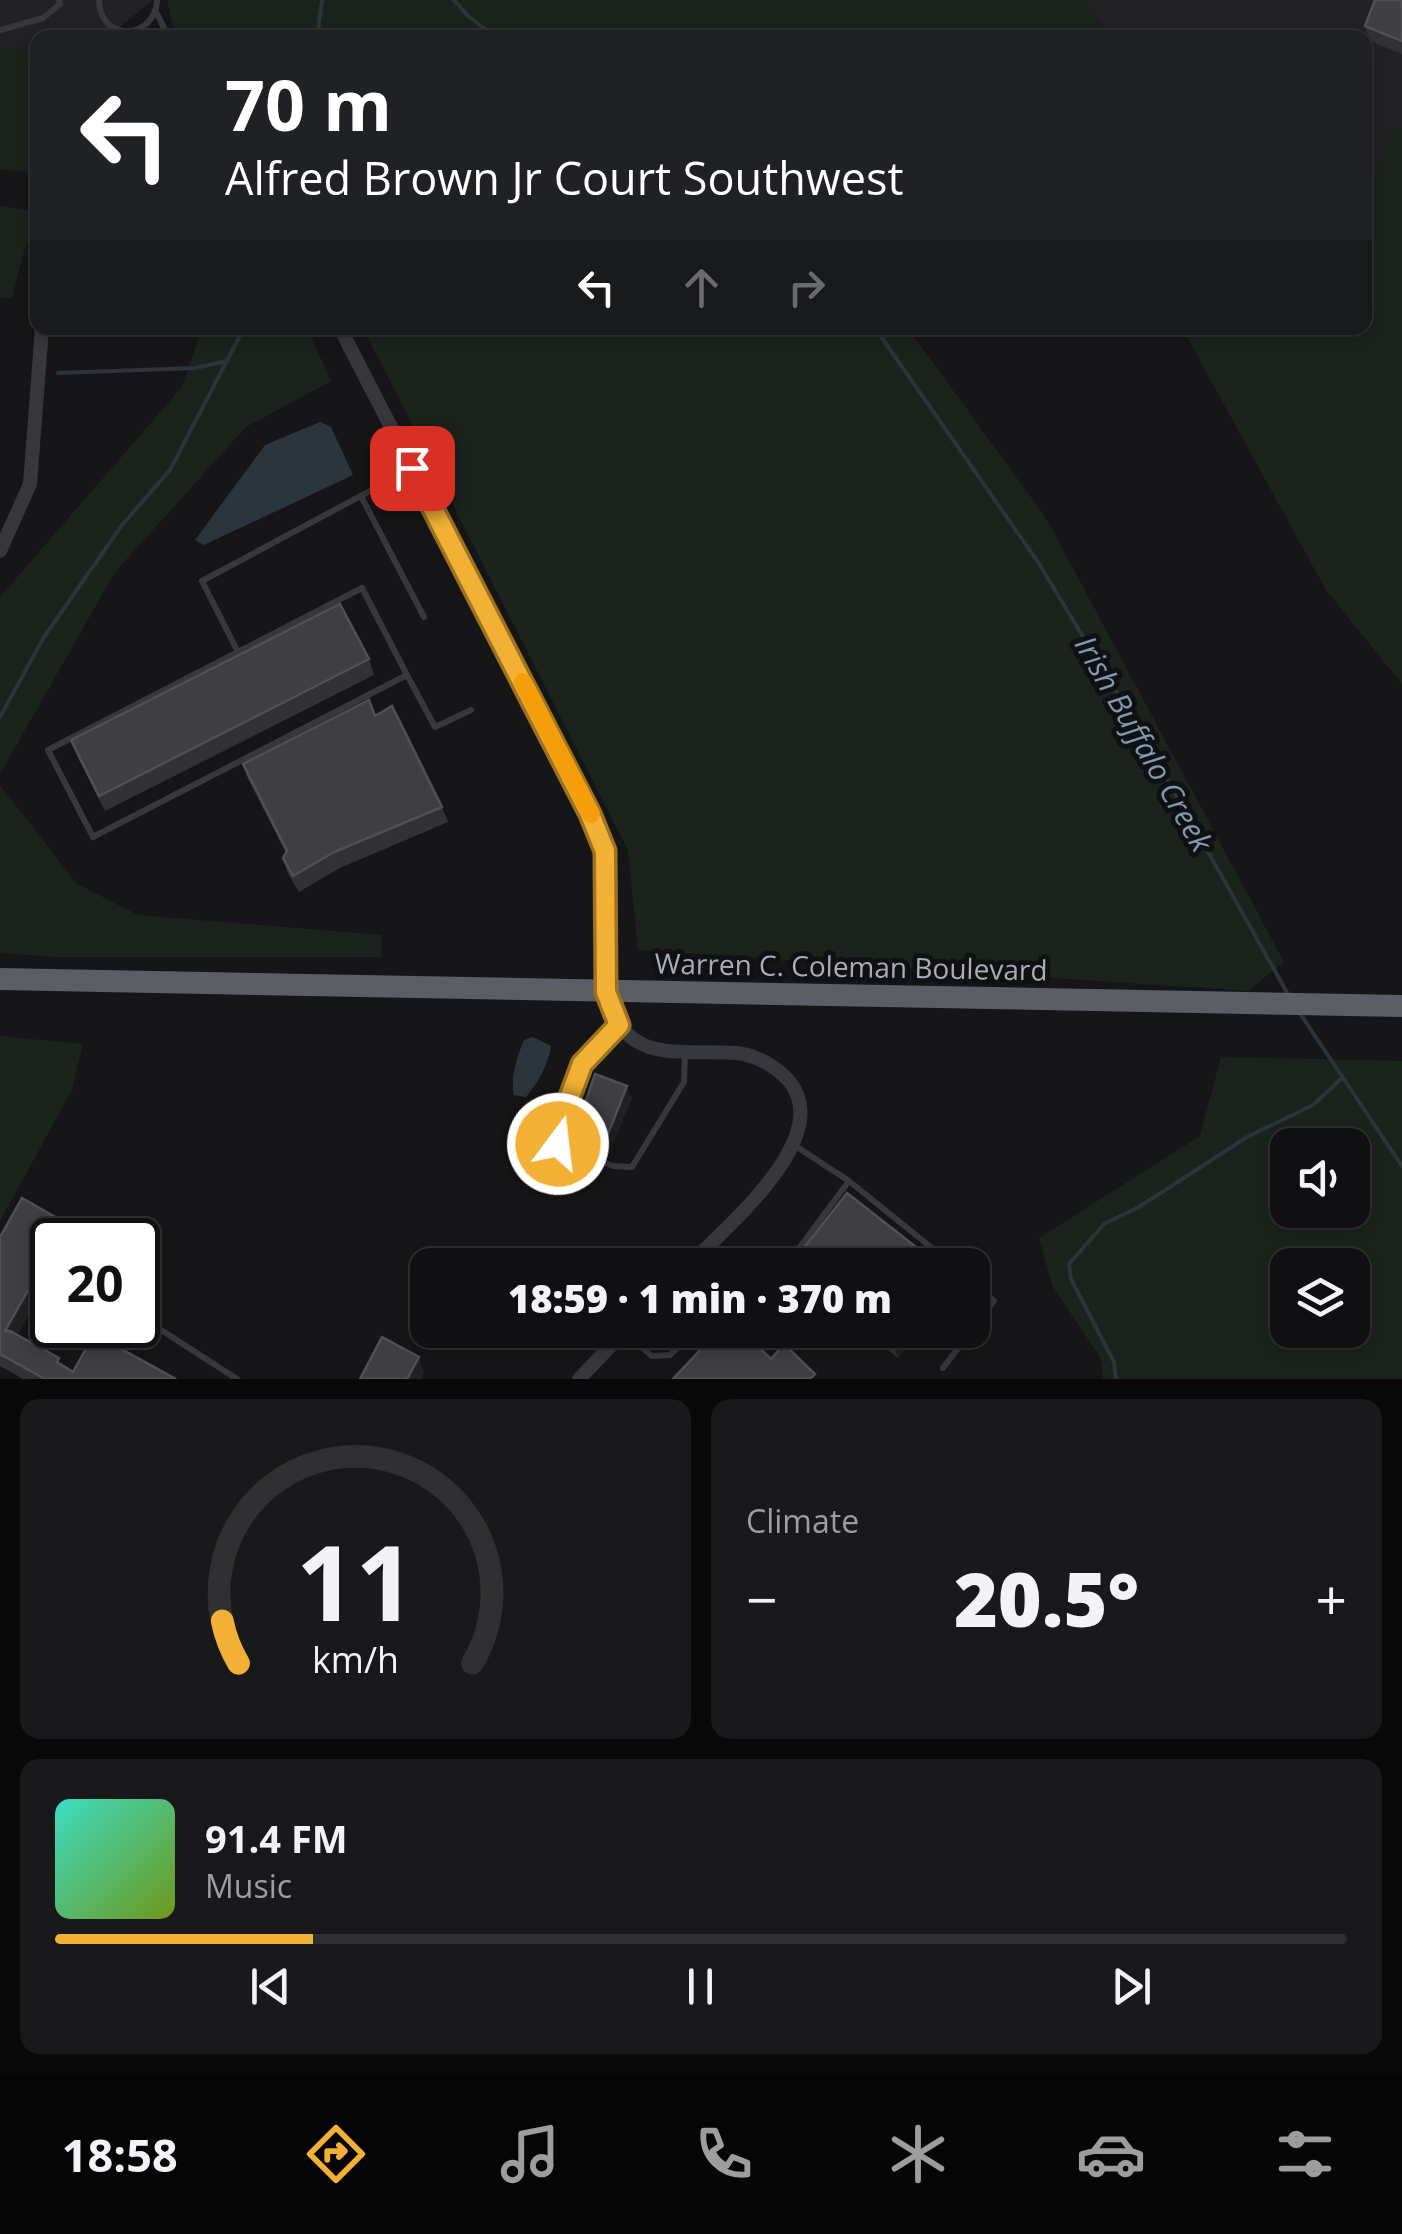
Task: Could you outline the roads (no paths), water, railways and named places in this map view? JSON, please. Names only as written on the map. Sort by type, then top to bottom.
[{"type":"highway","name":"Warren C. Coleman Boulevard","points":[[0,979],[1402,1006]]},
{"type":"street","points":[[0,551],[30,484],[41,335]]},
{"type":"street","points":[[344,335],[590,814],[605,851],[606,992],[619,1025],[641,1046],[740,1053],[766,1062],[786,1077],[802,1106],[801,1128],[777,1171],[705,1248]]},
{"type":"street","points":[[585,1377],[610,1348]]},
{"type":"lane","points":[[0,30],[43,18],[60,4],[59,0]]},
{"type":"lane","points":[[99,0],[102,18],[108,26],[121,30]]},
{"type":"lane","points":[[156,0],[156,11],[166,30]]},
{"type":"lane","points":[[133,30],[146,26],[156,11]]},
{"type":"lane","points":[[238,652],[202,581],[412,468]]},
{"type":"lane","points":[[361,496],[424,617]]},
{"type":"lane","points":[[407,675],[94,836],[48,750],[362,588],[435,727],[472,710]]},
{"type":"lane","points":[[619,1025],[582,1064],[562,1118],[558,1144],[613,1166],[632,1166],[684,1082],[686,1052]]},
{"type":"lane","points":[[794,1145],[849,1181],[932,1248]]},
{"type":"lane","points":[[798,1248],[849,1181]]},
{"type":"lane","points":[[160,1329],[237,1379]]},
{"type":"lane","points":[[643,1348],[652,1356],[670,1355],[677,1348]]},
{"type":"lane","points":[[943,1368],[958,1348]]},
{"type":"waterway","points":[[318,30],[322,0]]},
{"type":"waterway","name":"Irish Buffalo Creek","points":[[454,0],[486,30]]},
{"type":"waterway","points":[[0,717],[44,637],[122,525],[170,470],[240,335]]},
{"type":"waterway","name":"Irish Buffalo Creek","points":[[880,335],[1038,562],[1143,736],[1289,996]]},
{"type":"waterway","points":[[58,373],[195,368],[227,361]]},
{"type":"waterway","name":"Irish Buffalo Creek","points":[[1299,1012],[1402,1166]]},
{"type":"waterway","points":[[1116,1379],[1114,1362],[1071,1279],[1069,1264],[1104,1224],[1139,1207],[1247,1137],[1313,1105],[1341,1079]]}]
